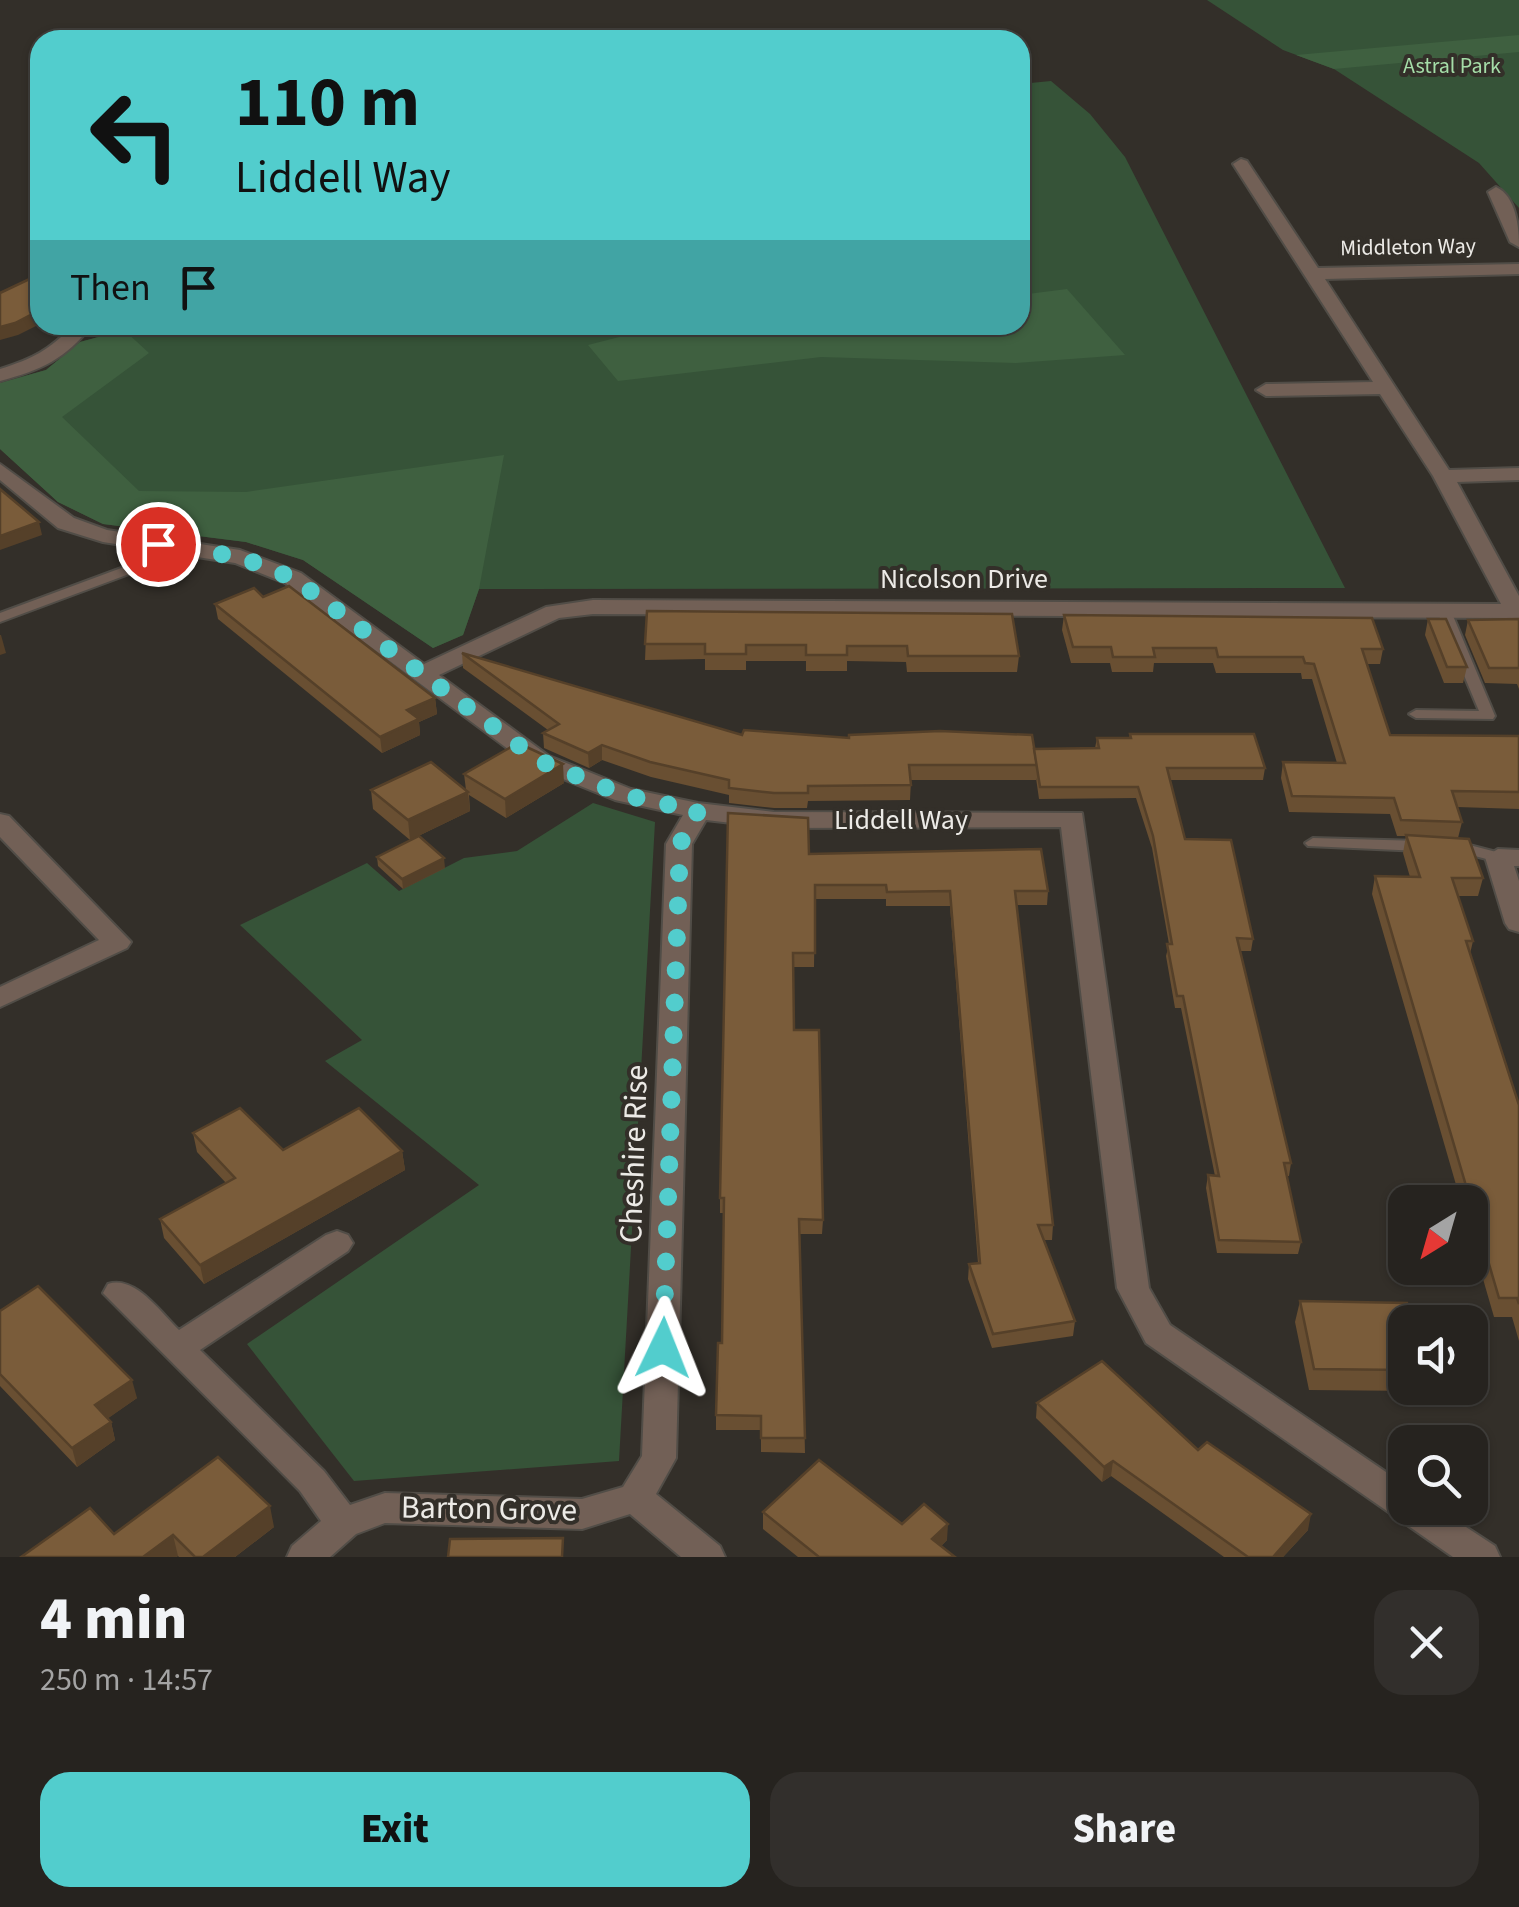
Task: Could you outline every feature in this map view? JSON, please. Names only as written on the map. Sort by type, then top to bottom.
[{"type":"street","points":[[1241,164],[1313,274]]},
{"type":"street","points":[[1496,192],[1519,242]]},
{"type":"street","name":"Middleton Way","points":[[1313,274],[1519,269]]},
{"type":"street","name":"Middleton Way","points":[[1313,274],[1442,476],[1518,611]]},
{"type":"street","points":[[0,375],[43,362],[74,335]]},
{"type":"street","points":[[1266,390],[1384,388]]},
{"type":"street","name":"Liddell Way","points":[[0,470],[66,523],[103,536],[240,557],[293,578],[540,761],[624,795],[698,811],[774,820],[1073,819],[1132,1288],[1158,1334],[1388,1492]]},
{"type":"street","points":[[1442,476],[1519,474]]},
{"type":"street","name":"Nicolson Drive","points":[[424,674],[554,612],[593,607],[1518,611]]},
{"type":"street","name":"Cheshire Rise","points":[[635,1498],[659,1458],[680,844],[698,811]]},
{"type":"street","points":[[0,822],[117,942],[0,998]]},
{"type":"street","points":[[1509,858],[1519,924]]},
{"type":"street","points":[[177,1348],[337,1243]]},
{"type":"street","points":[[118,1293],[312,1481],[344,1523]]},
{"type":"street","points":[[635,1498],[707,1557]]},
{"type":"street","name":"Barton Grove","points":[[305,1557],[344,1523],[386,1508],[582,1514],[635,1498]]},
{"type":"street","name":"Liddell Way","points":[[1436,1525],[1482,1557]]},
{"type":"lane","points":[[0,618],[186,548]]},
{"type":"lane","points":[[1416,714],[1488,716],[1444,612]]},
{"type":"lane","points":[[1313,843],[1457,846],[1509,858]]},
{"type":"green space","name":"Astral Park","points":[[1207,0],[1519,0],[1519,208],[1479,163],[1334,69],[1283,50]]},
{"type":"green space","points":[[1519,35],[1519,52],[1334,69],[1296,55]]},
{"type":"green space","points":[[1051,81],[1090,114],[1125,157],[1345,588],[479,589],[463,635],[433,648],[303,560],[246,542],[103,524],[58,502],[0,449],[0,383],[46,370],[80,342],[106,335],[1030,335],[1030,83]]},
{"type":"green space","points":[[1067,289],[1125,355],[1016,363],[821,357],[618,381],[588,345],[627,335],[1030,335],[1030,294]]},
{"type":"green space","points":[[106,335],[129,335],[149,353],[62,417],[139,491],[246,492],[504,455],[479,589],[463,635],[433,648],[303,560],[246,542],[103,524],[58,502],[0,449],[0,383],[46,370],[80,342]]},
{"type":"green space","points":[[593,803],[655,822],[619,1461],[354,1481],[247,1344],[479,1185],[325,1061],[362,1040],[240,925],[367,863],[399,891],[464,858],[517,851]]},
{"type":"building","points":[[30,279],[30,315],[0,327],[0,293]]},
{"type":"building","points":[[0,489],[39,522],[0,536]]},
{"type":"building","points":[[289,586],[435,698],[407,710],[419,719],[380,737],[215,604],[254,588],[263,597]]},
{"type":"building","points":[[647,611],[1012,614],[1019,656],[908,656],[907,646],[847,646],[847,655],[806,655],[806,645],[746,645],[746,654],[705,654],[705,644],[645,644]]},
{"type":"building","points":[[1064,615],[1372,618],[1383,649],[1362,649],[1390,735],[1519,736],[1519,792],[1452,791],[1462,822],[1401,820],[1394,798],[1292,796],[1283,762],[1345,763],[1314,664],[1305,663],[1303,657],[1218,657],[1216,648],[1153,648],[1155,657],[1113,657],[1111,647],[1073,647]]},
{"type":"building","points":[[1428,619],[1446,619],[1467,667],[1447,667]]},
{"type":"building","points":[[1519,619],[1519,668],[1489,668],[1468,620]]},
{"type":"building","points":[[462,653],[742,735],[744,730],[849,738],[940,731],[1032,735],[1037,765],[909,765],[911,785],[808,786],[808,793],[729,788],[729,780],[650,762],[602,745],[588,753],[543,733],[559,724]]},
{"type":"building","points":[[1130,734],[1254,734],[1265,768],[1167,768],[1185,839],[1231,840],[1253,939],[1237,938],[1291,1163],[1284,1163],[1301,1242],[1219,1240],[1208,1175],[1219,1176],[1183,996],[1177,996],[1153,836],[1138,787],[1040,787],[1034,749],[1099,748],[1097,738],[1131,738]]},
{"type":"building","points":[[518,743],[563,764],[505,799],[464,774]]},
{"type":"building","points":[[431,762],[468,792],[408,820],[371,790]]},
{"type":"building","points":[[728,813],[808,818],[809,854],[1041,849],[1048,891],[1015,891],[1053,1225],[1038,1225],[1075,1321],[993,1334],[969,1264],[980,1263],[950,891],[887,892],[886,885],[815,885],[815,953],[793,953],[794,1030],[819,1030],[823,1220],[799,1219],[805,1438],[761,1438],[761,1416],[716,1415],[718,1343],[722,1343],[724,1198],[720,1198]]},
{"type":"building","points":[[1406,835],[1469,839],[1483,878],[1452,878],[1473,941],[1466,941],[1519,1105],[1519,1304],[1517,1298],[1499,1298],[1488,1261],[1488,1185],[1466,1185],[1375,876],[1420,877]]},
{"type":"building","points":[[419,836],[444,858],[402,879],[377,857]]},
{"type":"building","points":[[240,1108],[283,1150],[359,1108],[402,1151],[200,1265],[160,1219],[235,1178],[193,1133]]},
{"type":"building","points":[[38,1286],[132,1380],[95,1405],[111,1422],[72,1448],[0,1374],[0,1311]]},
{"type":"building","points":[[1300,1301],[1407,1303],[1388,1305],[1388,1370],[1314,1369]]},
{"type":"building","points":[[1102,1361],[1198,1450],[1207,1442],[1311,1514],[1273,1557],[1248,1557],[1113,1461],[1104,1467],[1037,1403]]},
{"type":"building","points":[[218,1457],[270,1506],[203,1557],[195,1557],[173,1535],[143,1557],[21,1557],[90,1508],[114,1534]]},
{"type":"building","points":[[819,1460],[902,1524],[924,1504],[948,1524],[932,1539],[955,1557],[819,1557],[763,1512]]},
{"type":"building","points":[[563,1538],[562,1557],[448,1557],[450,1539]]},
{"type":"route","points":[[158,544],[240,557],[293,578],[540,761],[624,795],[698,811],[680,844],[663,1348]]}]
